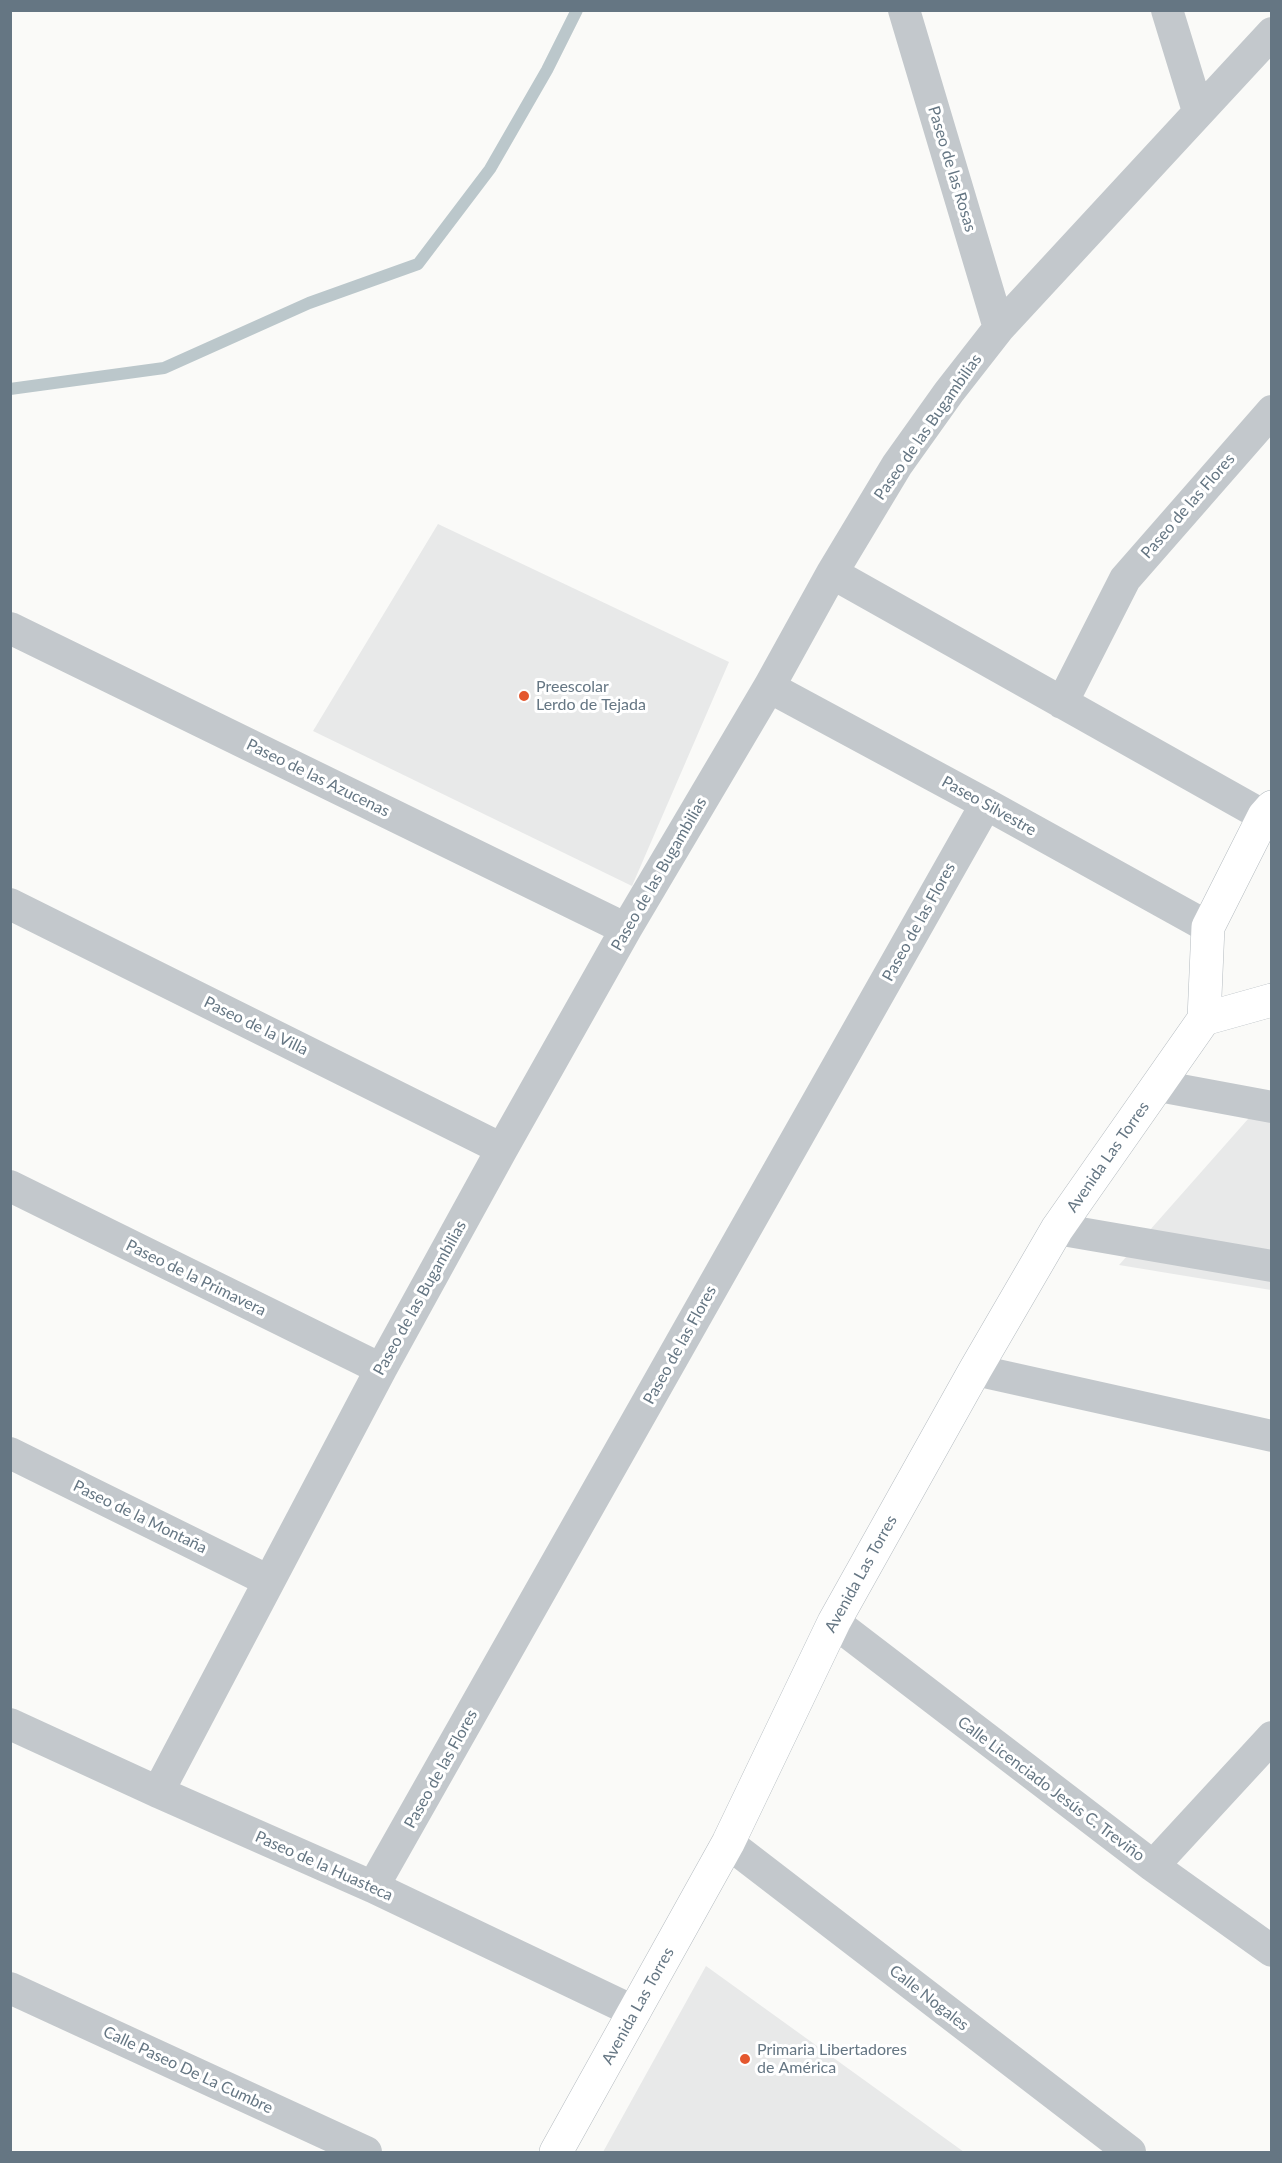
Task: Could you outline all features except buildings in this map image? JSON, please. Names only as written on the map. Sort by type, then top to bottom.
[{"type":"street","name":"Paseo de las Rosas","points":[[904,10],[999,328]]},
{"type":"street","points":[[1167,10],[1198,111]]},
{"type":"street","name":"Paseo de las Bugambilias","points":[[158,1792],[381,1369],[502,1149],[626,929],[897,465],[949,392],[999,328],[1272,33]]},
{"type":"street","name":"Paseo de las Flores","points":[[1062,703],[1125,579],[1272,411]]},
{"type":"street","points":[[832,573],[1062,703],[1268,812],[1208,927],[1204,1019],[1272,1000]]},
{"type":"street","name":"Paseo de las Azucenas","points":[[10,628],[626,929]]},
{"type":"street","name":"Paseo Silvestre","points":[[769,687],[1208,927]]},
{"type":"street","name":"Paseo de las Flores","points":[[374,1887],[986,804]]},
{"type":"street","name":"Paseo de la Villa","points":[[10,904],[502,1149]]},
{"type":"street","name":"Avenida Las Torres","points":[[556,2152],[728,1843],[834,1622],[975,1370],[1057,1229],[1204,1019]]},
{"type":"street","points":[[1159,1086],[1272,1107]]},
{"type":"street","name":"Paseo de la Primavera","points":[[10,1186],[381,1369]]},
{"type":"street","points":[[1057,1229],[1272,1266]]},
{"type":"street","points":[[975,1370],[1272,1436]]},
{"type":"street","name":"Paseo de la Montaña","points":[[10,1453],[269,1581]]},
{"type":"street","name":"Calle Licenciado Jesús C. Treviño","points":[[834,1622],[1153,1866],[1272,1951]]},
{"type":"street","name":"Paseo de la Huasteca","points":[[10,1724],[374,1887],[635,2012]]},
{"type":"street","points":[[1153,1866],[1272,1737]]},
{"type":"street","name":"Calle Nogales","points":[[728,1843],[1130,2152]]},
{"type":"street","name":"Calle Paseo De La Cumbre","points":[[10,1988],[366,2152]]},
{"type":"shaded area","name":"Preescolar Lerdo de Tejada","points":[[438,524],[729,662],[632,886],[313,731]]},
{"type":"shaded area","points":[[1271,1093],[1271,1290],[1119,1265]]},
{"type":"shaded area","name":"Primaria Libertadores de América","points":[[706,1966],[964,2152],[603,2152]]},
{"type":"waterway","points":[[10,389],[164,368],[309,303],[418,264],[490,169],[547,70],[577,10]]},
{"type":"place","name":"Preescolar Lerdo de Tejada","points":[[524,696]]},
{"type":"place","name":"Primaria Libertadores de América","points":[[745,2059]]}]
